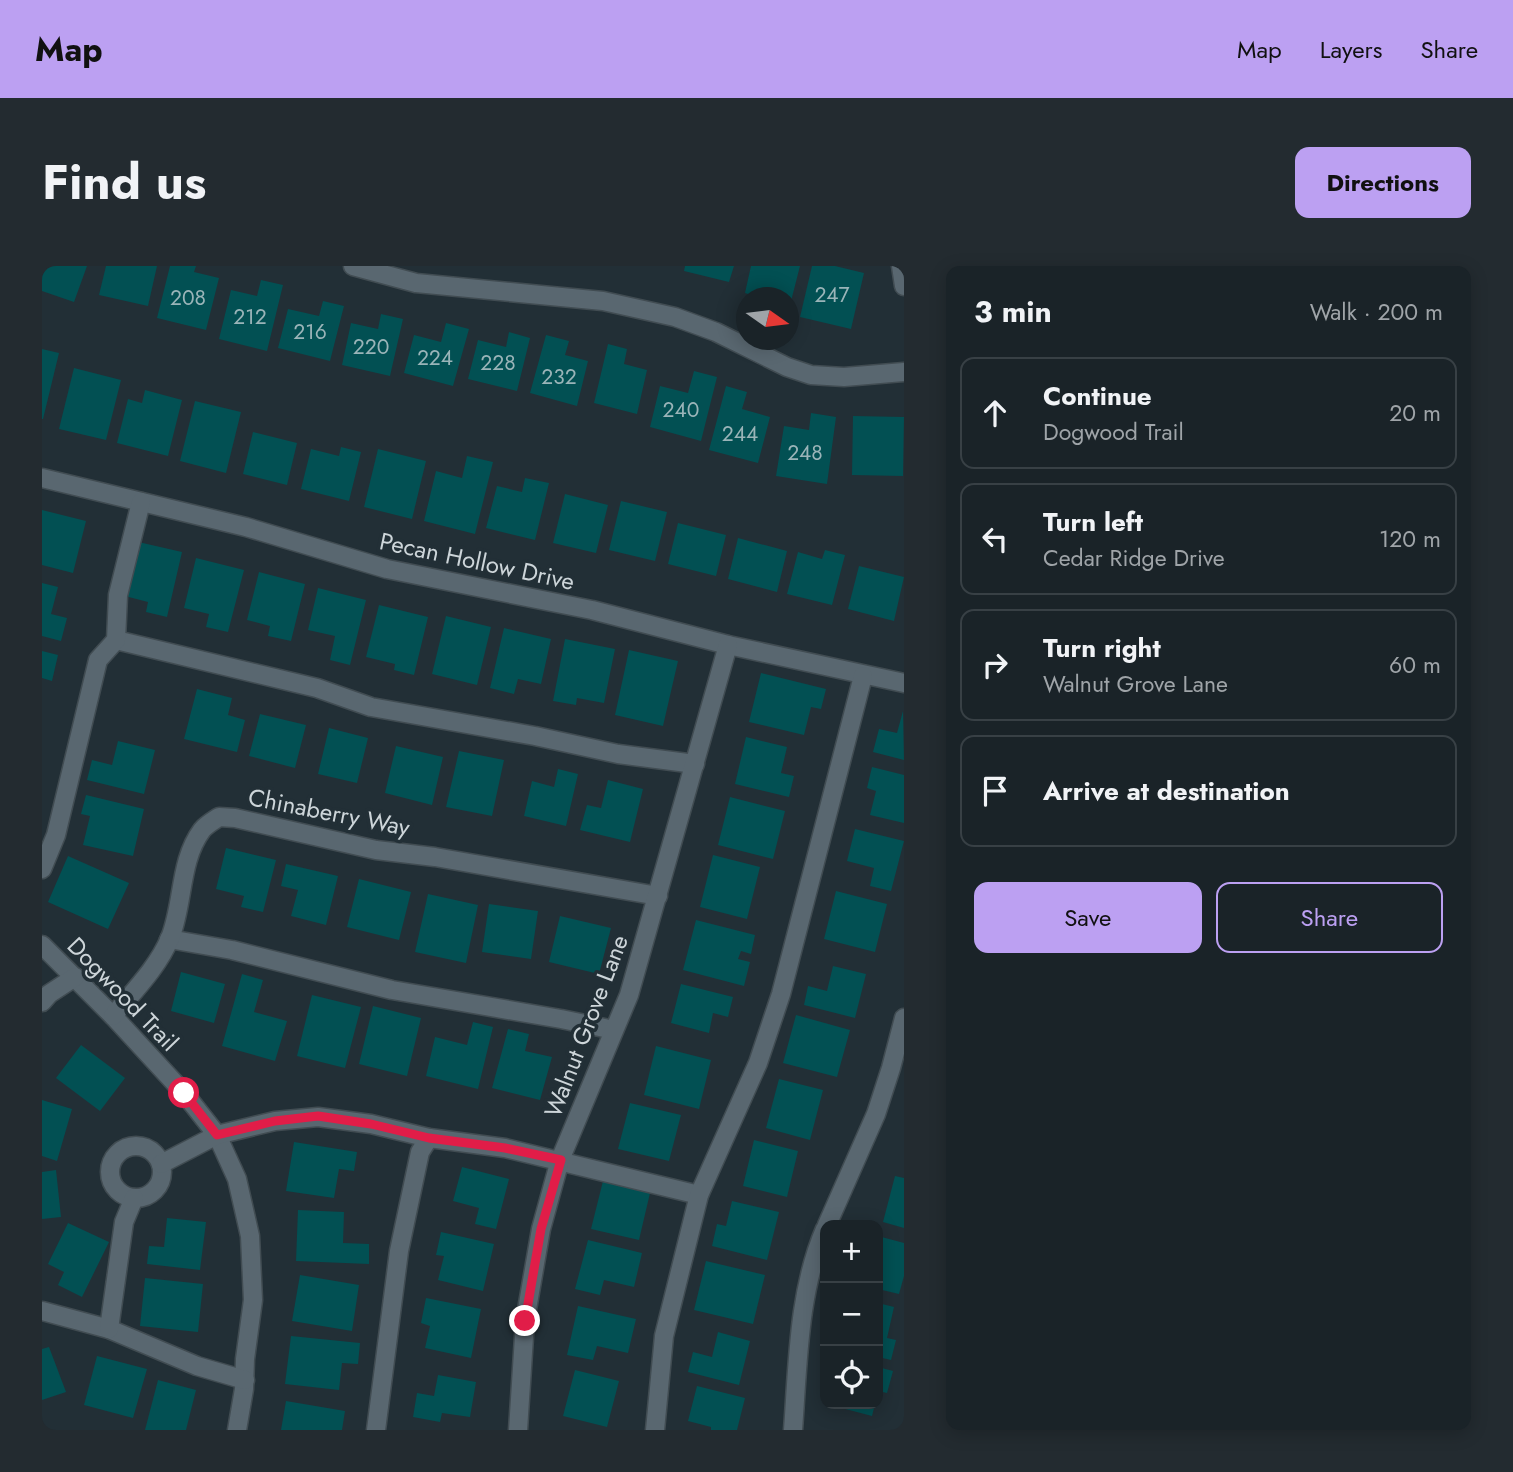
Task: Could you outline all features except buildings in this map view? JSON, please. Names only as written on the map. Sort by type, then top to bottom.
[{"type":"street","points":[[353,266],[416,283],[603,301],[675,317],[716,332],[787,368],[811,375],[844,377],[904,372]]},
{"type":"street","points":[[901,266],[904,286]]},
{"type":"street","name":"Pecan Hollow Drive","points":[[42,478],[246,527],[387,569],[592,610],[729,645],[904,683]]},
{"type":"street","points":[[42,869],[55,835],[98,660],[116,640],[118,594],[141,502]]},
{"type":"street","points":[[116,640],[317,688],[371,707],[535,736],[618,754],[695,764]]},
{"type":"street","name":"Walnut Grove Lane","points":[[518,1430],[525,1321],[541,1229],[561,1160],[629,995],[729,645]]},
{"type":"street","points":[[655,1430],[664,1336],[699,1195],[758,1063],[781,994],[863,676]]},
{"type":"street","name":"Chinaberry Way","points":[[113,1016],[147,975],[169,939],[188,854],[202,829],[219,817],[235,818],[376,850],[435,857],[658,896]]},
{"type":"street","points":[[169,939],[232,950],[391,990],[614,1030]]},
{"type":"street","name":"Dogwood Trail","points":[[42,945],[184,1093],[217,1135],[237,1179],[250,1236],[253,1300],[237,1430]]},
{"type":"street","points":[[42,1002],[48,994],[75,977]]},
{"type":"street","points":[[829,1220],[876,1114],[904,1018]]},
{"type":"street","points":[[161,1164],[217,1135],[275,1121],[318,1116],[371,1124],[429,1138],[505,1148],[699,1195]]},
{"type":"street","points":[[376,1430],[399,1251],[420,1153],[429,1138]]},
{"type":"street","points":[[142,1147],[156,1156],[161,1164],[157,1188],[143,1197],[134,1198],[119,1192],[111,1177],[113,1161],[125,1149],[142,1147]]},
{"type":"street","points":[[109,1329],[124,1222],[134,1198]]},
{"type":"street","points":[[793,1430],[800,1322],[820,1241]]},
{"type":"street","points":[[42,1311],[109,1329],[197,1366],[244,1380]]},
{"type":"route","points":[[184,1093],[217,1135],[275,1121],[318,1116],[561,1160],[541,1229],[525,1321]]}]
